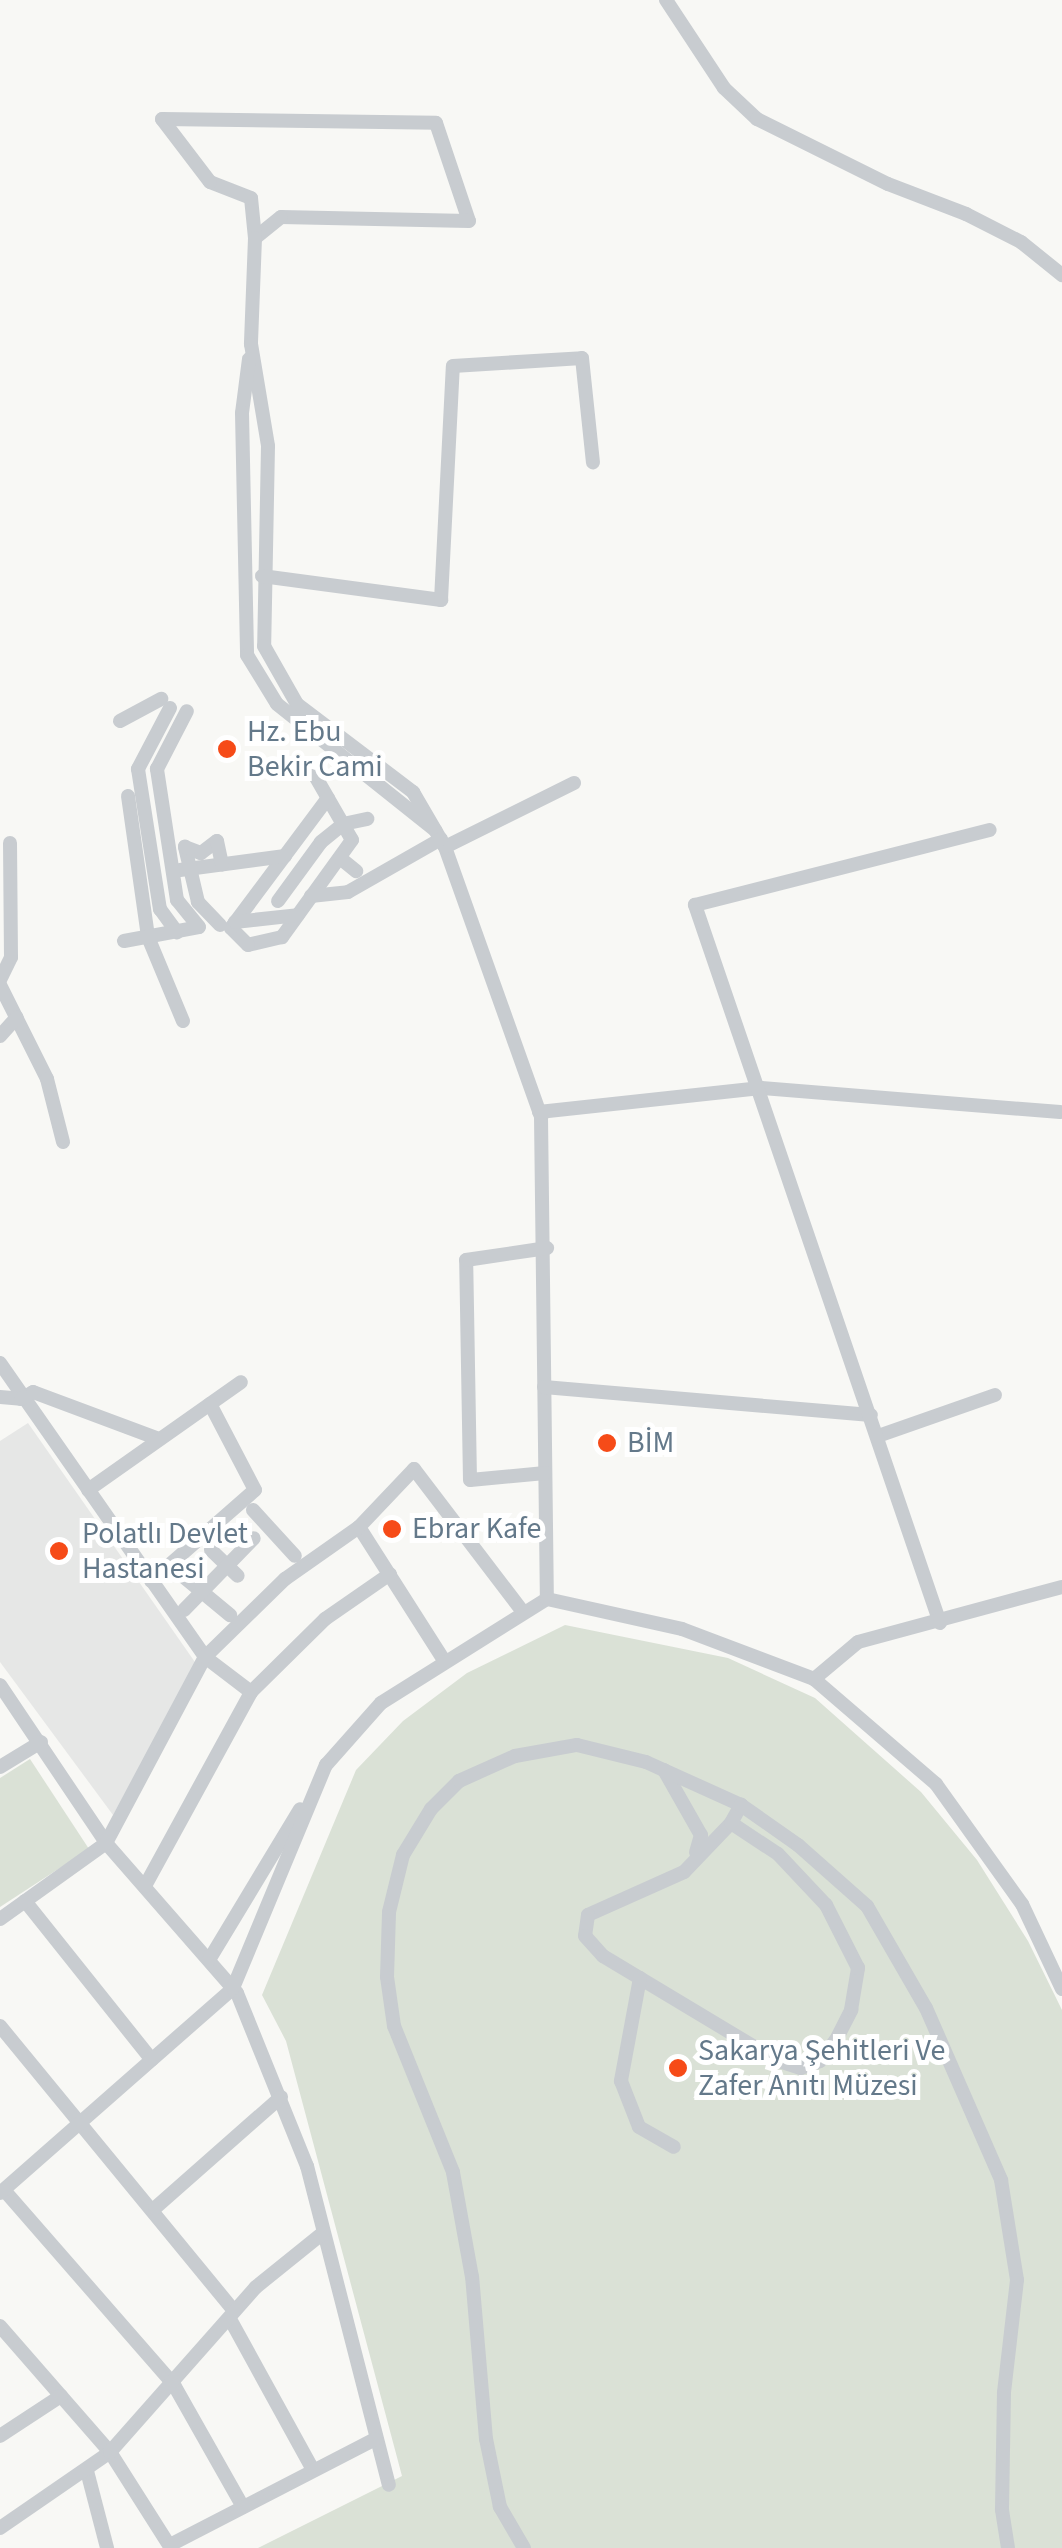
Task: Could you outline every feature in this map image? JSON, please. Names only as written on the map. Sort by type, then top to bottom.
[{"type":"street","points":[[666,0],[724,88],[756,119],[1021,242],[1062,276]]},
{"type":"street","points":[[255,238],[281,216],[469,221],[436,123],[162,119],[210,182],[252,198],[255,238],[251,344],[242,413],[247,656],[277,704],[440,839]]},
{"type":"street","points":[[251,344],[268,446],[262,576],[264,646],[297,704],[413,792],[440,839],[540,1112],[546,1248],[546,1599]]},
{"type":"street","points":[[262,576],[441,600],[453,366],[582,358],[593,462]]},
{"type":"street","points":[[120,721],[166,703],[139,774],[148,937],[183,1020]]},
{"type":"street","points":[[187,711],[164,771],[180,870],[198,902],[228,924],[248,946],[282,937],[273,900]]},
{"type":"street","points":[[228,924],[279,917],[311,896],[352,840],[310,767]]},
{"type":"street","points":[[139,774],[164,771]]},
{"type":"street","points":[[311,896],[348,892],[440,839],[574,784]]},
{"type":"street","points":[[128,796],[147,874],[160,909],[177,932]]},
{"type":"street","points":[[228,924],[328,798]]},
{"type":"street","points":[[273,900],[343,824],[367,820]]},
{"type":"street","points":[[940,1623],[762,1088],[695,905],[990,830]]},
{"type":"street","points":[[147,874],[180,870],[202,860],[217,841],[222,864]]},
{"type":"street","points":[[10,843],[10,957],[0,983],[47,1079],[63,1142]]},
{"type":"street","points":[[124,942],[199,927],[177,900],[185,847],[202,860],[222,864],[285,855],[308,861],[327,876]]},
{"type":"street","points":[[285,855],[297,876]]},
{"type":"street","points":[[340,858],[356,871]]},
{"type":"street","points":[[273,900],[279,917]]},
{"type":"street","points":[[0,1036],[17,1017]]},
{"type":"street","points":[[540,1112],[762,1088],[1060,1112]]},
{"type":"street","points":[[545,1473],[470,1480],[466,1260],[546,1248]]},
{"type":"street","points":[[0,1363],[21,1400],[205,1657],[251,1692]]},
{"type":"street","points":[[88,1490],[240,1382]]},
{"type":"street","points":[[544,1387],[871,1415]]},
{"type":"street","points":[[0,1396],[21,1400],[33,1392],[159,1438]]},
{"type":"street","points":[[878,1436],[995,1395]]},
{"type":"street","points":[[150,1581],[255,1490],[210,1404]]},
{"type":"street","points":[[0,1918],[106,1843],[205,1657],[285,1579],[359,1527],[414,1469],[522,1612]]},
{"type":"street","points":[[253,1510],[296,1556]]},
{"type":"street","points":[[359,1527],[443,1659]]},
{"type":"street","points":[[184,1610],[233,1571],[254,1538]]},
{"type":"street","points":[[211,1550],[233,1571]]},
{"type":"street","points":[[146,1886],[251,1692],[325,1619],[390,1574]]},
{"type":"street","points":[[184,1577],[230,1615]]},
{"type":"street","points":[[814,1679],[858,1642],[940,1623],[1062,1586]]},
{"type":"street","points":[[208,1960],[326,1766],[381,1704],[443,1659],[546,1599],[682,1629],[814,1679],[936,1784],[1022,1904],[1062,1988]]},
{"type":"street","points":[[0,1685],[106,1843],[233,1988],[281,2097],[324,2233],[388,2485]]},
{"type":"street","points":[[0,1766],[41,1742]]},
{"type":"street","points":[[524,2548],[500,2507],[486,2439],[472,2277],[453,2172],[394,2026],[387,1977],[389,1912],[404,1855],[431,1808],[459,1781],[515,1756],[577,1745],[663,1770],[741,1805],[867,1906],[926,2008],[1001,2180],[1017,2280],[1004,2394],[1002,2510],[1008,2548]]},
{"type":"street","points":[[243,2507],[174,2385],[2,2192],[233,1988],[326,1766]]},
{"type":"street","points":[[663,1770],[701,1835],[694,1858]]},
{"type":"street","points":[[730,1823],[778,1854],[847,1938],[858,1968],[851,2010],[836,2040],[820,2061],[800,2068],[776,2060],[640,1978],[585,1936],[588,1915],[654,1889],[694,1858],[730,1823],[741,1805]]},
{"type":"street","points":[[25,1901],[152,2060]]},
{"type":"street","points":[[640,1978],[620,2081],[639,2127],[674,2147]]},
{"type":"street","points":[[0,2026],[155,2208],[232,2316],[313,2470]]},
{"type":"street","points":[[0,2053],[12,2042]]},
{"type":"street","points":[[155,2208],[281,2097]]},
{"type":"street","points":[[0,2528],[110,2452],[232,2316],[324,2233]]},
{"type":"street","points":[[0,2326],[110,2452],[170,2546],[375,2439]]},
{"type":"street","points":[[0,2436],[60,2396]]},
{"type":"street","points":[[87,2471],[108,2548]]},
{"type":"shaded area","name":"Polatlı Devlet Hastanesi","points":[[28,1423],[197,1665],[113,1815],[0,1662],[0,1441]]},
{"type":"shaded area","points":[[565,1625],[728,1658],[815,1698],[921,1792],[977,1860],[1028,1941],[1062,2010],[1062,2548],[258,2548],[402,2476],[286,2041],[262,1995],[356,1770],[403,1721],[467,1673]]},
{"type":"shaded area","points":[[30,1759],[89,1849],[0,1907],[0,1778]]},
{"type":"place","name":"Hz. Ebu Bekir Cami","points":[[227,749]]},
{"type":"place","name":"BİM","points":[[607,1443]]},
{"type":"place","name":"Ebrar Kafe","points":[[392,1529]]},
{"type":"place","name":"Polatlı Devlet Hastanesi","points":[[59,1551]]},
{"type":"place","name":"Sakarya Şehitleri Ve Zafer Anıtı Müzesi","points":[[678,2068]]}]
